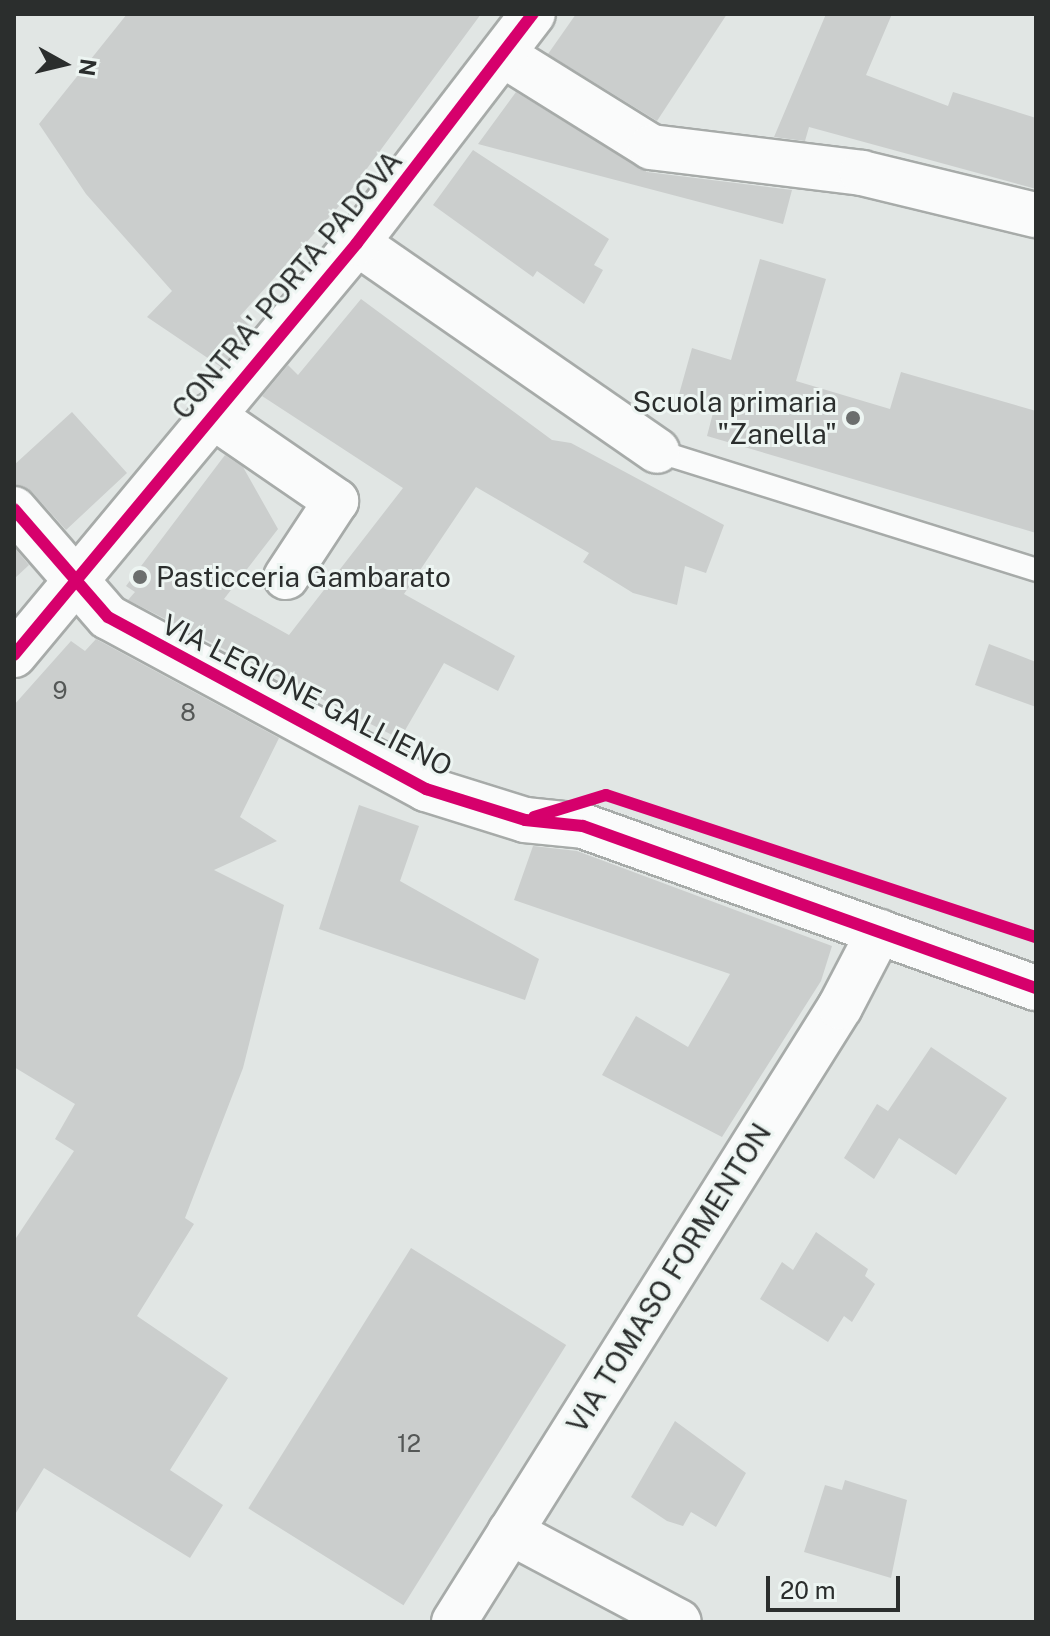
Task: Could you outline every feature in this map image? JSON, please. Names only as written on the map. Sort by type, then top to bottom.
[{"type":"street","name":"CONTRA' PORTA PADOVA","points":[[14,655],[357,243],[505,56],[533,14]]},
{"type":"street","points":[[505,56],[651,147],[862,173],[1036,215]]},
{"type":"street","name":"CONTRA' PORTA PADOVA","points":[[357,243],[657,451]]},
{"type":"street","name":"CONTRA' PORTA PADOVA","points":[[211,415],[336,501],[286,577]]},
{"type":"street","name":"VIA LEGIONE GALLIENO","points":[[14,509],[72,582],[108,617],[426,789],[525,820],[583,826],[1036,988]]},
{"type":"street","name":"VIA TOMASO FORMENTON","points":[[454,1622],[840,1007],[879,932]]},
{"type":"street","points":[[510,1532],[679,1622]]},
{"type":"lane","points":[[657,451],[1036,570]]},
{"type":"building","points":[[127,14],[481,14],[340,205],[240,316],[253,329],[221,367],[147,317],[172,291],[86,194],[39,124]]},
{"type":"building","points":[[576,14],[727,14],[657,121],[548,54]]},
{"type":"building","points":[[826,14],[892,14],[866,75],[948,106],[953,92],[1036,118],[1036,189],[809,127],[805,141],[774,137]]},
{"type":"building","points":[[516,92],[647,172],[792,190],[783,224],[478,144]]},
{"type":"building","points":[[473,150],[609,239],[594,265],[603,270],[584,304],[537,271],[533,277],[433,205]]},
{"type":"building","points":[[760,259],[826,279],[796,381],[890,409],[901,372],[1036,411],[1036,533],[707,436],[714,409],[678,398],[692,348],[731,360]]},
{"type":"building","points":[[361,299],[552,440],[571,443],[724,525],[706,573],[685,566],[677,605],[633,593],[583,562],[589,553],[476,487],[404,594],[515,656],[498,691],[444,663],[400,739],[128,600],[135,592],[126,586],[225,455],[243,467],[278,529],[224,599],[289,635],[403,488],[262,396],[288,365],[298,375]]},
{"type":"building","points":[[72,412],[127,473],[66,530],[32,492],[14,485],[14,465]]},
{"type":"building","points":[[14,547],[29,565],[14,579]]},
{"type":"building","points":[[96,639],[279,738],[240,817],[277,841],[214,870],[284,905],[243,1068],[185,1218],[194,1224],[137,1316],[228,1378],[170,1470],[223,1505],[190,1558],[44,1468],[14,1516],[14,1241],[74,1151],[55,1139],[75,1104],[14,1067],[14,705],[71,641],[85,651]]},
{"type":"building","points":[[989,644],[1036,662],[1036,707],[975,685]]},
{"type":"building","points":[[359,805],[419,826],[400,881],[539,959],[525,1000],[319,929]]},
{"type":"building","points":[[533,846],[577,851],[832,946],[821,981],[722,1137],[602,1075],[636,1016],[688,1047],[730,974],[514,900]]},
{"type":"building","points":[[931,1047],[1007,1098],[956,1175],[899,1138],[874,1179],[844,1158],[877,1104],[888,1111]]},
{"type":"building","points":[[816,1232],[868,1269],[865,1276],[875,1284],[852,1322],[844,1316],[828,1342],[760,1299],[782,1262],[793,1270]]},
{"type":"building","points":[[411,1248],[566,1345],[404,1605],[248,1508]]},
{"type":"building","points":[[675,1421],[746,1473],[716,1527],[691,1512],[683,1526],[667,1521],[631,1497]]},
{"type":"building","points":[[845,1480],[907,1500],[891,1578],[804,1552],[825,1485],[842,1490]]},
{"type":"cycle path","points":[[14,655],[357,243],[533,14]]},
{"type":"cycle path","points":[[14,509],[108,617],[426,789],[525,820],[583,826],[1036,988]]},
{"type":"cycle path","points":[[534,817],[606,795],[1036,937]]},
{"type":"place","name":"Scuola primaria \"Zanella\"","points":[[853,418]]},
{"type":"place","name":"Pasticceria Gambarato","points":[[140,577]]}]
